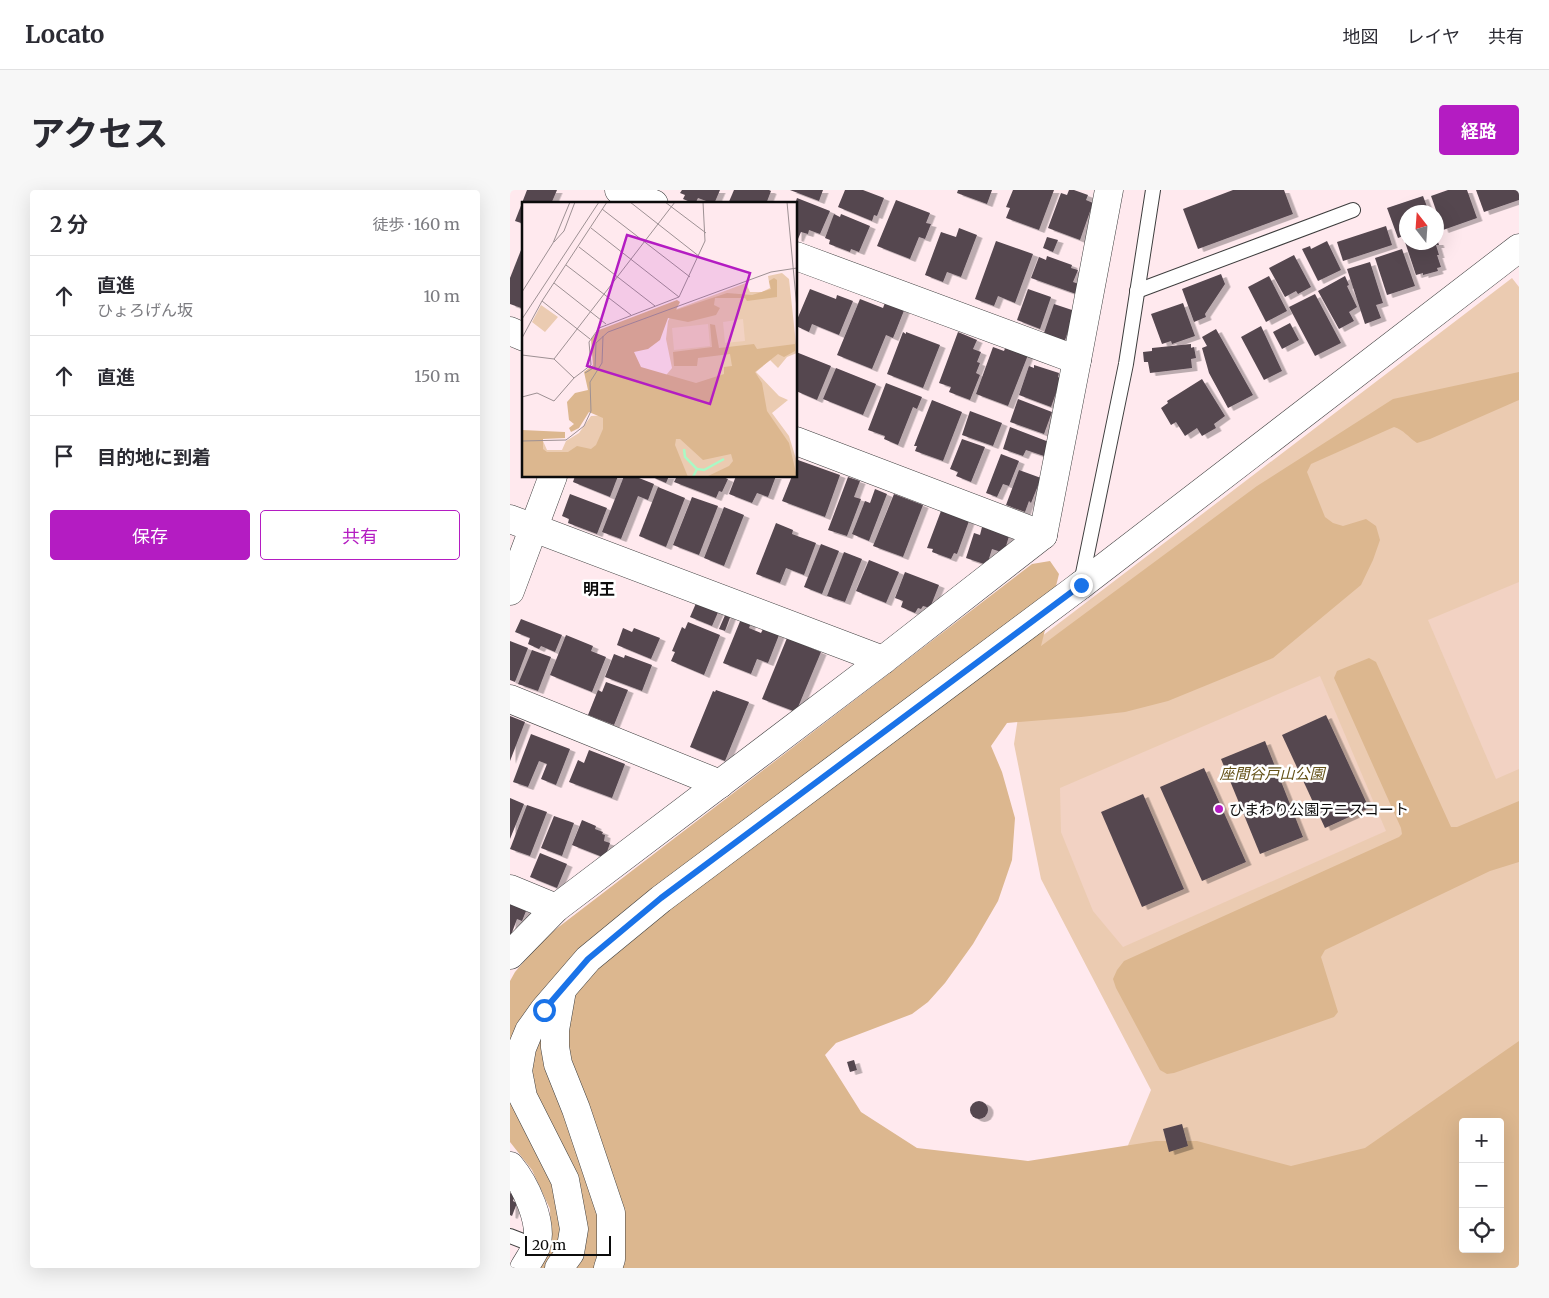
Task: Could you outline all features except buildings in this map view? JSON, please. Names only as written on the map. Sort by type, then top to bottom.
[{"type":"street","points":[[618,190],[651,202]]},
{"type":"street","points":[[657,202],[662,190]]},
{"type":"street","points":[[510,954],[556,908],[884,660],[1042,535],[1109,190]]},
{"type":"street","points":[[559,1268],[570,1253],[574,1228],[565,1180],[523,1097],[518,1071],[522,1048],[529,1031],[562,988],[588,959],[661,898],[1081,585],[1519,248]]},
{"type":"street","points":[[798,257],[1077,360]]},
{"type":"street","points":[[510,331],[522,336]]},
{"type":"street","points":[[798,442],[1042,535]]},
{"type":"street","points":[[510,591],[522,523],[552,478]]},
{"type":"street","points":[[522,523],[884,660]]},
{"type":"street","points":[[510,700],[720,784]]},
{"type":"street","points":[[510,889],[556,908]]},
{"type":"street","points":[[562,988],[554,1047],[558,1064],[576,1109],[611,1213],[611,1259],[608,1268]]},
{"type":"street","points":[[510,1166],[519,1176],[537,1217],[530,1257]]},
{"type":"lane","points":[[1081,585],[1126,364],[1153,190]]},
{"type":"lane","points":[[1137,291],[1353,210]]},
{"type":"lane","points":[[510,1236],[530,1257]]},
{"type":"green space","name":"座間谷戸山公園","points":[[1512,278],[1519,287],[1519,1268],[1077,1268],[1151,1090],[1041,879],[1014,744],[1029,646]]},
{"type":"green space","points":[[1519,582],[1519,769],[1496,779],[1428,620]]},
{"type":"green space","name":"ひまわり公園テニスコート","points":[[1320,676],[1386,831],[1123,947],[1093,911],[1061,832],[1060,788]]},
{"type":"shaded area","points":[[1519,372],[1519,400],[1417,443],[1394,427],[1311,464],[1307,472],[1325,517],[1333,523],[1343,526],[1366,519],[1376,526],[1380,540],[1361,585],[1273,658],[1168,701],[1125,712],[1007,723],[991,746],[1002,772],[1015,818],[1012,860],[998,901],[973,944],[945,983],[928,1002],[912,1014],[836,1043],[825,1055],[861,1112],[917,1148],[1028,1161],[1156,1141],[1197,1141],[1291,1166],[1365,1148],[1519,1041],[1519,1268],[539,1268],[551,1247],[550,1209],[532,1170],[510,1142],[510,981],[515,972],[543,939],[1032,564],[1050,561],[1059,574],[1041,646],[1257,486],[1393,399]]},
{"type":"shaded area","points":[[1369,658],[1376,662],[1451,827],[1457,827],[1519,801],[1519,862],[1490,871],[1325,950],[1321,957],[1338,1012],[1334,1017],[1167,1074],[1160,1070],[1116,988],[1113,979],[1124,961],[1402,834],[1334,678],[1337,671]]},
{"type":"place","name":"ひまわり公園テニスコート","points":[[1219,809]]},
{"type":"district","name":"明王","points":[[599,589]]},
{"type":"route","points":[[544,1010],[588,959],[661,898],[1081,585]]}]
